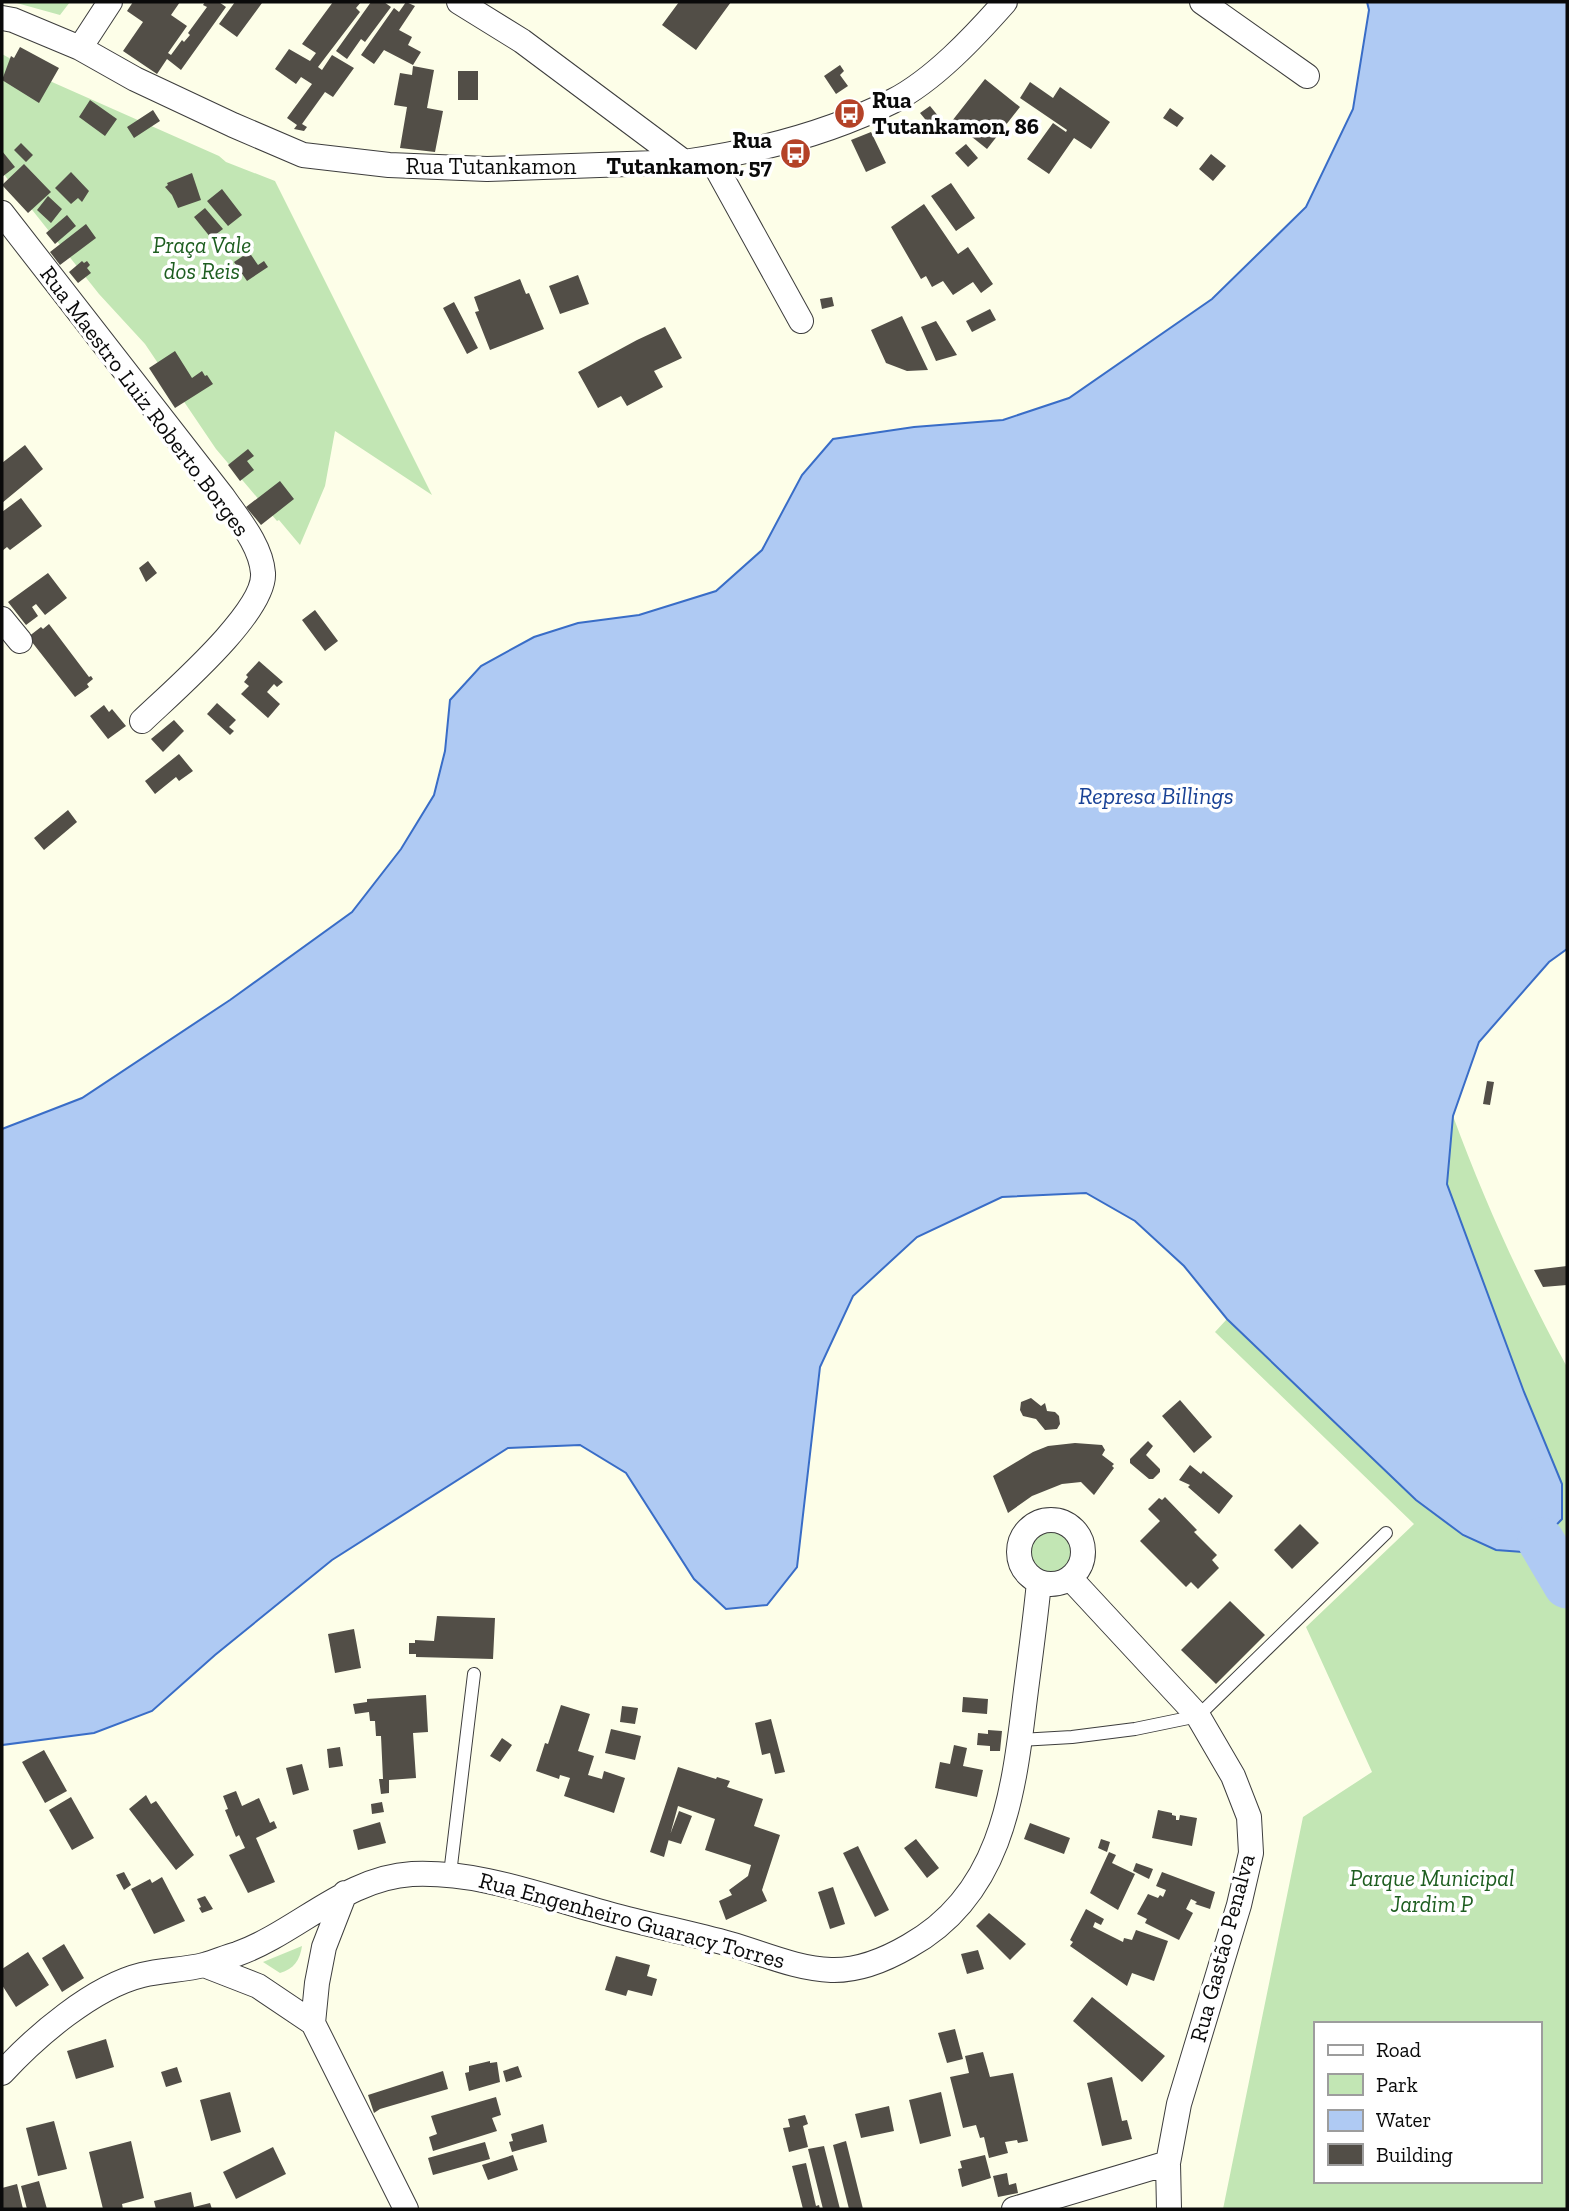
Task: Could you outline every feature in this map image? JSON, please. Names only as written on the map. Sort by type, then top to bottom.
[{"type":"street","points":[[80,48],[110,2]]},
{"type":"street","points":[[459,2],[522,41],[684,162]]},
{"type":"street","name":"Rua Tutankamon","points":[[2,18],[80,48],[135,79],[222,121],[303,155],[388,165],[486,169],[684,162],[797,138],[895,100],[940,65],[1005,2]]},
{"type":"street","points":[[1202,2],[1307,76]]},
{"type":"street","points":[[711,158],[801,321]]},
{"type":"street","name":"Rua Maestro Luiz Roberto Borges","points":[[2,213],[223,497],[248,534],[260,561],[263,574],[256,599],[232,633],[142,721]]},
{"type":"street","points":[[2,619],[20,641]]},
{"type":"street","points":[[1057,1521],[1067,1524],[1075,1531],[1083,1550],[1082,1560],[1070,1578],[1055,1584],[1039,1582],[1023,1569],[1019,1549],[1028,1530],[1036,1524],[1057,1521]]},
{"type":"street","name":"Rua Gastão Penalva","points":[[1070,1578],[1198,1716],[1233,1776],[1249,1817],[1251,1853],[1239,1905],[1179,2104],[1168,2163],[1169,2209]]},
{"type":"street","name":"Rua Engenheiro Guaracy Torres","points":[[2,2073],[46,2031],[102,1990],[145,1974],[204,1965],[242,1952],[345,1893],[384,1878],[410,1874],[450,1874],[536,1891],[608,1914],[711,1939],[814,1969],[855,1968],[896,1953],[924,1938],[952,1915],[967,1897],[1000,1836],[1013,1788],[1039,1582]]},
{"type":"street","points":[[313,2023],[324,1947],[345,1893]]},
{"type":"street","points":[[204,1965],[258,1986],[313,2023],[407,2209]]},
{"type":"street","points":[[1014,2209],[1168,2163]]},
{"type":"lane","points":[[1020,1740],[1135,1730],[1198,1716],[1386,1533]]},
{"type":"lane","points":[[450,1874],[474,1674]]},
{"type":"green space","points":[[13,2],[70,2],[60,15]]},
{"type":"green space","name":"Praça Vale dos Reis","points":[[2,54],[52,82],[219,156],[226,162],[275,181],[432,495],[335,431],[325,486],[300,545],[216,449],[145,344],[99,294],[2,172]]},
{"type":"green space","name":"Parque Municipal Jardim P","points":[[1453,1116],[1506,1244],[1567,1367],[1567,2209],[1223,2209],[1303,1817],[1372,1772],[1306,1627],[1414,1524],[1215,1332],[1227,1319],[1416,1500],[1463,1535],[1562,1484],[1524,1392],[1447,1184]]},
{"type":"green space","points":[[1051,1530],[1060,1531],[1067,1536],[1072,1543],[1072,1561],[1067,1568],[1060,1573],[1051,1574],[1042,1573],[1035,1568],[1030,1561],[1029,1552],[1030,1543],[1035,1536],[1042,1531]]},
{"type":"green space","points":[[302,1946],[300,1956],[285,1971],[280,1973],[263,1962]]},
{"type":"water","name":"Represa Billings","points":[[1367,2],[1567,2],[1567,949],[1549,962],[1479,1042],[1453,1116],[1447,1184],[1524,1392],[1562,1484],[1562,1519],[1541,1541],[1523,1552],[1496,1550],[1463,1535],[1416,1500],[1303,1392],[1227,1319],[1184,1266],[1135,1221],[1086,1193],[1002,1197],[917,1237],[853,1296],[820,1367],[797,1567],[767,1605],[726,1609],[694,1579],[626,1473],[580,1445],[508,1448],[332,1560],[215,1655],[152,1711],[94,1733],[2,1745],[2,1129],[82,1098],[230,1000],[352,912],[401,849],[434,795],[445,751],[450,700],[481,666],[534,637],[578,623],[639,615],[716,591],[762,550],[802,475],[833,439],[914,427],[1003,420],[1069,398],[1212,299],[1306,207],[1353,109],[1369,10]]},
{"type":"building","points":[[133,2],[180,2],[171,15],[187,26],[168,53],[171,55],[182,40],[184,42],[190,35],[188,33],[207,7],[203,5],[205,2],[219,2],[226,7],[181,70],[167,59],[157,74],[123,51],[143,22],[127,11]]},
{"type":"building","points":[[235,2],[262,3],[237,37],[219,24]]},
{"type":"building","points":[[333,2],[361,2],[356,8],[360,12],[318,67],[322,70],[332,55],[354,68],[333,97],[325,92],[302,124],[307,127],[304,131],[294,129],[297,125],[287,118],[312,84],[301,77],[296,84],[275,69],[289,49],[310,61],[316,53],[302,44]]},
{"type":"building","points":[[371,2],[384,2],[391,7],[365,42],[361,39],[347,59],[336,51]]},
{"type":"building","points":[[406,2],[415,6],[399,30],[412,37],[408,45],[421,52],[413,65],[384,50],[374,64],[361,55],[394,8],[399,12]]},
{"type":"building","points":[[679,2],[731,2],[696,50],[662,25]]},
{"type":"building","points":[[20,47],[59,68],[39,103],[2,80],[11,56],[14,58]]},
{"type":"building","points":[[840,65],[844,71],[840,75],[848,86],[836,94],[824,76]]},
{"type":"building","points":[[413,66],[434,70],[427,108],[443,111],[435,152],[400,148],[407,107],[394,105],[400,73],[412,75]]},
{"type":"building","points":[[458,71],[478,71],[478,100],[458,100]]},
{"type":"building","points":[[985,79],[1020,107],[987,149],[952,121]]},
{"type":"building","points":[[1030,82],[1053,98],[1060,87],[1110,122],[1091,149],[1074,138],[1049,174],[1027,159],[1053,123],[1066,132],[1067,130],[1020,98]]},
{"type":"building","points":[[90,100],[117,119],[105,136],[79,117]]},
{"type":"building","points":[[930,106],[943,122],[934,130],[920,113]]},
{"type":"building","points":[[1170,108],[1184,118],[1177,127],[1163,118]]},
{"type":"building","points":[[153,110],[160,121],[134,138],[127,127]]},
{"type":"building","points":[[871,132],[886,163],[866,172],[851,140]]},
{"type":"building","points":[[21,143],[33,155],[26,162],[14,150]]},
{"type":"building","points":[[966,144],[978,158],[968,167],[955,153]]},
{"type":"building","points":[[2,151],[15,167],[2,177]]},
{"type":"building","points":[[1211,154],[1226,166],[1213,181],[1199,169]]},
{"type":"building","points":[[24,164],[51,192],[28,213],[2,185]]},
{"type":"building","points":[[71,172],[89,191],[82,202],[78,198],[71,204],[55,188]]},
{"type":"building","points":[[192,173],[201,200],[178,208],[165,187],[167,183]]},
{"type":"building","points":[[951,183],[975,218],[956,231],[931,196]]},
{"type":"building","points":[[222,189],[242,215],[228,226],[207,201]]},
{"type":"building","points":[[48,196],[62,209],[51,223],[37,210]]},
{"type":"building","points":[[924,204],[958,254],[968,247],[993,284],[981,293],[973,282],[953,295],[943,281],[932,287],[926,276],[921,279],[891,227]]},
{"type":"building","points":[[205,208],[223,229],[211,238],[194,217]]},
{"type":"building","points":[[67,215],[76,226],[55,244],[46,233]]},
{"type":"building","points":[[86,224],[96,238],[60,265],[50,252]]},
{"type":"building","points":[[249,252],[258,265],[264,261],[268,267],[247,281],[234,262]]},
{"type":"building","points":[[82,261],[87,261],[90,265],[87,268],[91,273],[78,283],[69,272]]},
{"type":"building","points":[[578,275],[589,304],[560,314],[549,286]]},
{"type":"building","points":[[520,279],[544,329],[490,350],[475,312],[479,311],[474,297]]},
{"type":"building","points":[[832,297],[834,306],[822,309],[820,299]]},
{"type":"building","points":[[454,302],[478,348],[467,354],[443,308]]},
{"type":"building","points":[[990,309],[996,320],[972,332],[966,321]]},
{"type":"building","points":[[902,316],[928,370],[907,371],[886,363],[871,330]]},
{"type":"building","points":[[936,321],[957,355],[936,361],[921,327]]},
{"type":"building","points":[[665,327],[682,358],[654,371],[663,387],[627,406],[621,396],[598,408],[578,372]]},
{"type":"building","points":[[175,351],[192,378],[202,371],[213,384],[175,408],[149,368]]},
{"type":"building","points":[[25,445],[43,469],[2,503],[2,463]]},
{"type":"building","points":[[248,449],[254,456],[247,461],[254,470],[240,481],[228,465]]},
{"type":"building","points":[[280,481],[294,499],[261,525],[246,507]]},
{"type":"building","points":[[21,498],[42,526],[10,550],[7,547],[2,551],[2,512]]},
{"type":"building","points":[[148,561],[157,573],[146,582],[139,568]]},
{"type":"building","points":[[48,573],[67,598],[45,615],[36,604],[32,607],[38,616],[26,625],[8,602]]},
{"type":"building","points":[[315,610],[338,641],[325,651],[302,620]]},
{"type":"building","points":[[49,624],[93,679],[87,684],[89,687],[75,697],[28,637]]},
{"type":"building","points":[[259,661],[283,682],[277,687],[274,684],[267,692],[280,704],[268,718],[241,694],[249,686],[244,682],[248,677],[246,675]]},
{"type":"building","points":[[217,703],[236,720],[229,727],[234,731],[230,735],[207,714]]},
{"type":"building","points":[[104,705],[109,712],[112,709],[126,726],[108,739],[90,716]]},
{"type":"building","points":[[174,720],[184,731],[163,752],[151,739]]},
{"type":"building","points":[[179,754],[193,771],[179,781],[176,777],[155,794],[145,781]]},
{"type":"building","points":[[68,810],[77,822],[44,850],[34,838]]},
{"type":"building","points":[[1487,1081],[1494,1082],[1490,1105],[1483,1104]]},
{"type":"building","points":[[1567,1266],[1567,1285],[1543,1287],[1534,1270]]},
{"type":"building","points":[[1031,1398],[1041,1406],[1045,1403],[1047,1411],[1055,1412],[1059,1416],[1060,1424],[1057,1429],[1045,1430],[1036,1419],[1023,1416],[1020,1410],[1021,1402]]},
{"type":"building","points":[[1180,1400],[1212,1437],[1194,1453],[1162,1416]]},
{"type":"building","points":[[1148,1441],[1153,1446],[1146,1455],[1160,1469],[1153,1479],[1149,1479],[1130,1463],[1130,1459]]},
{"type":"building","points":[[1075,1443],[1102,1445],[1105,1450],[1102,1455],[1114,1464],[1114,1468],[1094,1495],[1081,1482],[1062,1484],[1032,1496],[1008,1513],[993,1476],[1033,1452],[1048,1446]]},
{"type":"building","points":[[1190,1465],[1201,1474],[1203,1471],[1233,1496],[1219,1514],[1188,1487],[1190,1485],[1179,1480]]},
{"type":"building","points":[[1165,1497],[1217,1555],[1212,1560],[1219,1568],[1198,1589],[1191,1582],[1186,1587],[1140,1541],[1160,1521],[1148,1509],[1159,1498],[1162,1500]]},
{"type":"building","points":[[1300,1524],[1319,1543],[1292,1569],[1274,1550]]},
{"type":"building","points":[[1230,1601],[1265,1635],[1216,1684],[1181,1650]]},
{"type":"building","points":[[437,1616],[495,1618],[493,1659],[416,1657],[416,1654],[409,1654],[409,1643],[415,1643],[415,1640],[434,1641]]},
{"type":"building","points":[[354,1629],[361,1668],[335,1673],[328,1634]]},
{"type":"building","points":[[426,1695],[428,1732],[413,1733],[416,1778],[389,1780],[389,1793],[381,1794],[381,1736],[376,1736],[375,1721],[370,1721],[369,1712],[355,1714],[353,1704],[367,1702],[367,1699]]},
{"type":"building","points":[[963,1697],[988,1699],[987,1714],[962,1712]]},
{"type":"building","points":[[561,1705],[590,1714],[578,1751],[594,1756],[588,1775],[602,1779],[604,1771],[625,1778],[614,1813],[564,1796],[570,1778],[560,1775],[559,1779],[536,1771]]},
{"type":"building","points":[[622,1706],[638,1708],[635,1724],[620,1722]]},
{"type":"building","points":[[771,1719],[785,1772],[775,1774],[770,1753],[762,1755],[755,1723]]},
{"type":"building","points":[[611,1729],[641,1736],[635,1760],[605,1753]]},
{"type":"building","points":[[988,1730],[1002,1731],[1000,1751],[990,1751],[990,1746],[977,1745],[978,1733],[988,1734]]},
{"type":"building","points":[[502,1738],[512,1745],[500,1762],[490,1756]]},
{"type":"building","points":[[954,1745],[967,1748],[963,1766],[983,1770],[977,1797],[935,1788],[940,1762],[950,1764]]},
{"type":"building","points":[[340,1747],[343,1766],[329,1768],[327,1749]]},
{"type":"building","points":[[44,1750],[67,1791],[45,1803],[22,1762]]},
{"type":"building","points":[[302,1764],[309,1790],[293,1795],[286,1768]]},
{"type":"building","points":[[678,1767],[730,1781],[727,1787],[763,1799],[754,1826],[780,1835],[762,1890],[767,1901],[726,1920],[719,1901],[732,1895],[729,1890],[748,1876],[751,1865],[705,1850],[715,1819],[678,1806],[664,1857],[650,1852]]},
{"type":"building","points":[[236,1791],[242,1806],[259,1798],[270,1823],[274,1821],[277,1828],[256,1838],[275,1882],[248,1893],[229,1855],[245,1848],[239,1835],[236,1837],[225,1810],[228,1809],[223,1796]]},
{"type":"building","points":[[146,1795],[151,1804],[156,1801],[194,1855],[176,1870],[129,1809]]},
{"type":"building","points":[[71,1797],[94,1838],[72,1850],[49,1810]]},
{"type":"building","points":[[382,1802],[384,1812],[372,1814],[371,1804]]},
{"type":"building","points":[[1158,1810],[1172,1813],[1176,1820],[1179,1820],[1180,1815],[1197,1818],[1192,1846],[1152,1838]]},
{"type":"building","points":[[679,1811],[692,1816],[681,1844],[668,1840]]},
{"type":"building","points":[[380,1822],[386,1843],[358,1850],[353,1830]]},
{"type":"building","points":[[1030,1823],[1070,1838],[1064,1854],[1024,1839]]},
{"type":"building","points":[[916,1839],[939,1868],[927,1878],[904,1848]]},
{"type":"building","points":[[1101,1839],[1110,1842],[1107,1852],[1098,1848]]},
{"type":"building","points":[[858,1846],[889,1910],[875,1917],[843,1853]]},
{"type":"building","points":[[1109,1852],[1116,1855],[1112,1863],[1135,1874],[1118,1910],[1090,1893]]},
{"type":"building","points":[[1136,1863],[1153,1869],[1149,1879],[1133,1871]]},
{"type":"building","points":[[124,1872],[131,1885],[124,1890],[116,1875]]},
{"type":"building","points":[[1162,1872],[1215,1892],[1210,1909],[1195,1904],[1197,1902],[1191,1899],[1186,1909],[1193,1913],[1179,1940],[1145,1923],[1147,1919],[1137,1914],[1148,1894],[1163,1897],[1166,1890],[1156,1886]]},
{"type":"building","points":[[162,1877],[185,1921],[154,1934],[131,1889],[150,1879],[152,1883]]},
{"type":"building","points":[[833,1887],[845,1924],[830,1929],[818,1892]]},
{"type":"building","points":[[205,1896],[213,1909],[202,1913],[197,1899]]},
{"type":"building","points":[[1086,1909],[1104,1919],[1101,1925],[1095,1922],[1093,1927],[1123,1942],[1124,1938],[1132,1940],[1136,1930],[1168,1941],[1154,1981],[1132,1973],[1127,1986],[1070,1946],[1073,1942],[1070,1940]]},
{"type":"building","points":[[989,1913],[1026,1944],[1010,1960],[976,1926]]},
{"type":"building","points":[[64,1944],[84,1978],[62,1992],[42,1958]]},
{"type":"building","points":[[978,1950],[984,1969],[967,1974],[961,1954]]},
{"type":"building","points":[[28,1952],[49,1985],[16,2007],[2,1985],[2,1969]]},
{"type":"building","points":[[616,1956],[650,1965],[647,1976],[657,1979],[652,1996],[628,1990],[626,1996],[605,1990]]},
{"type":"building","points":[[1092,1997],[1165,2056],[1142,2082],[1073,2021]]},
{"type":"building","points":[[955,2029],[963,2059],[947,2063],[938,2033]]},
{"type":"building","points":[[106,2039],[114,2067],[76,2079],[67,2051]]},
{"type":"building","points":[[983,2052],[990,2077],[1013,2073],[1028,2141],[1005,2142],[1008,2153],[989,2158],[984,2137],[980,2138],[976,2125],[963,2128],[950,2077],[969,2073],[965,2056]]},
{"type":"building","points":[[497,2062],[500,2082],[469,2091],[465,2073],[469,2072],[469,2066]]},
{"type":"building","points":[[518,2066],[522,2077],[506,2082],[503,2071]]},
{"type":"building","points":[[177,2067],[182,2082],[166,2087],[161,2072]]},
{"type":"building","points":[[443,2071],[448,2089],[374,2113],[368,2095]]},
{"type":"building","points":[[1112,2077],[1122,2121],[1127,2120],[1132,2139],[1102,2146],[1087,2083]]},
{"type":"building","points":[[230,2092],[241,2132],[211,2141],[200,2100]]},
{"type":"building","points":[[941,2092],[951,2136],[920,2144],[909,2100]]},
{"type":"building","points":[[496,2097],[501,2115],[492,2118],[497,2131],[433,2151],[429,2137],[437,2134],[431,2116]]},
{"type":"building","points":[[889,2106],[894,2131],[861,2138],[855,2114]]},
{"type":"building","points":[[805,2115],[808,2124],[803,2126],[808,2147],[789,2152],[783,2128],[790,2127],[788,2119]]},
{"type":"building","points":[[54,2121],[67,2169],[38,2176],[26,2128]]},
{"type":"building","points":[[543,2124],[547,2142],[512,2152],[509,2142],[513,2141],[511,2134]]},
{"type":"building","points":[[131,2141],[144,2198],[122,2204],[123,2209],[103,2209],[89,2152]]},
{"type":"building","points":[[846,2141],[863,2209],[849,2209],[833,2145]]},
{"type":"building","points":[[485,2142],[490,2159],[433,2175],[428,2158]]},
{"type":"building","points":[[824,2146],[840,2209],[823,2209],[808,2149]]},
{"type":"building","points":[[273,2147],[286,2174],[236,2199],[223,2172]]},
{"type":"building","points":[[513,2155],[518,2170],[488,2180],[482,2165]]},
{"type":"building","points":[[985,2155],[991,2178],[962,2187],[958,2169],[962,2168],[960,2161]]},
{"type":"building","points":[[806,2163],[816,2206],[819,2205],[820,2209],[803,2209],[792,2166]]},
{"type":"building","points":[[1007,2173],[1009,2185],[1016,2183],[1018,2193],[998,2197],[993,2176]]},
{"type":"building","points":[[39,2181],[47,2209],[27,2209],[21,2186]]},
{"type":"building","points":[[17,2184],[23,2209],[2,2209],[2,2188]]},
{"type":"building","points":[[191,2192],[194,2207],[210,2203],[212,2209],[156,2209],[154,2201]]},
{"type":"waterway","points":[[1541,1541],[1567,1585]]},
{"type":"place","name":"Rua Tutankamon, 86","points":[[849,113]]},
{"type":"place","name":"Rua Tutankamon, 57","points":[[795,153]]}]
